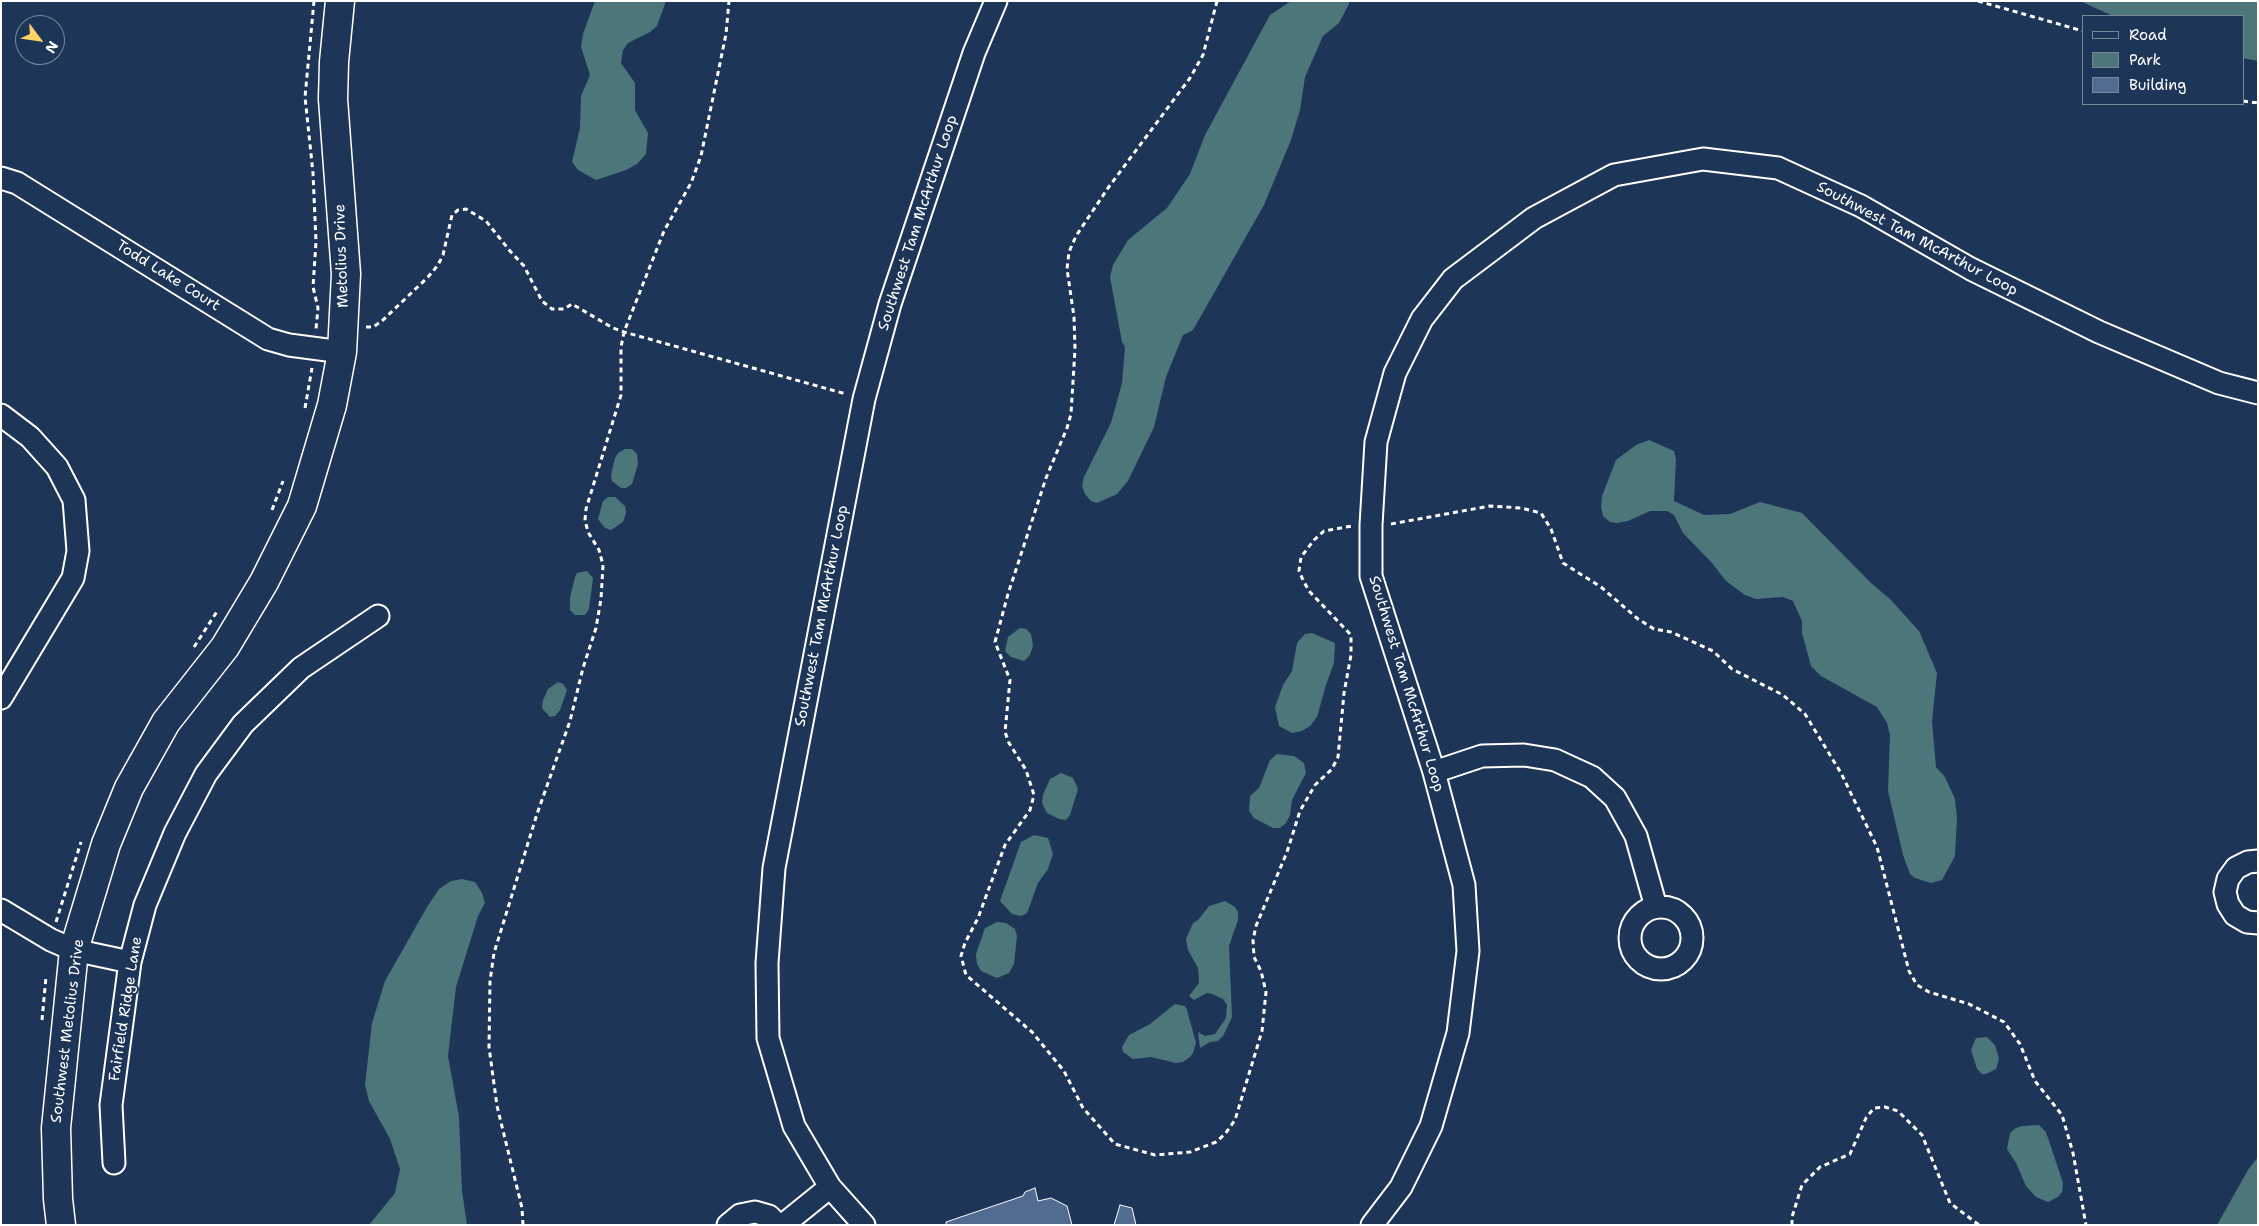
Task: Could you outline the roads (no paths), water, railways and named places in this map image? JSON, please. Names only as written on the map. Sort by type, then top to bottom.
[{"type":"street","name":"Metolius Drive","points":[[302,506],[332,405],[342,352],[346,274],[333,99],[334,62],[340,1]]},
{"type":"street","name":"Southwest Tam McArthur Loop","points":[[864,1225],[830,1187],[794,1126],[768,1038],[767,962],[774,868],[864,399],[890,304],[974,53],[996,1]]},
{"type":"street","name":"Southwest Tam McArthur Loop","points":[[1372,1225],[1401,1187],[1431,1126],[1458,1033],[1468,951],[1464,885],[1434,772],[1371,576],[1371,525],[1376,442],[1395,373],[1422,320],[1454,279],[1534,218],[1614,174],[1703,159],[1778,168],[1861,206],[1971,269],[2099,332],[2219,384],[2258,393]]},
{"type":"street","name":"Todd Lake Court","points":[[1,178],[17,183],[268,339],[289,345],[342,352]]},
{"type":"street","points":[[1,415],[30,437],[56,467],[74,500],[78,552],[73,578],[60,603],[1,698]]},
{"type":"street","name":"Southwest Metolius Drive","points":[[61,1225],[58,1199],[56,1128],[62,945],[129,788],[166,722],[225,647],[264,582],[302,506]]},
{"type":"street","name":"Fairfield Ridge Lane","points":[[114,1163],[111,1105],[130,962],[145,905],[175,833],[206,774],[243,724],[301,668],[378,616]]},
{"type":"street","points":[[1434,772],[1482,756],[1524,755],[1555,760],[1592,777],[1615,798],[1636,836],[1656,907]]},
{"type":"street","points":[[2258,861],[2248,862],[2236,868],[2228,879],[2226,892],[2228,904],[2235,915],[2247,922],[2258,923]]},
{"type":"street","points":[[1,910],[62,945],[130,962]]},
{"type":"street","points":[[783,1225],[830,1187]]},
{"type":"street","points":[[728,1225],[740,1215],[755,1212],[769,1216],[778,1225]]}]
